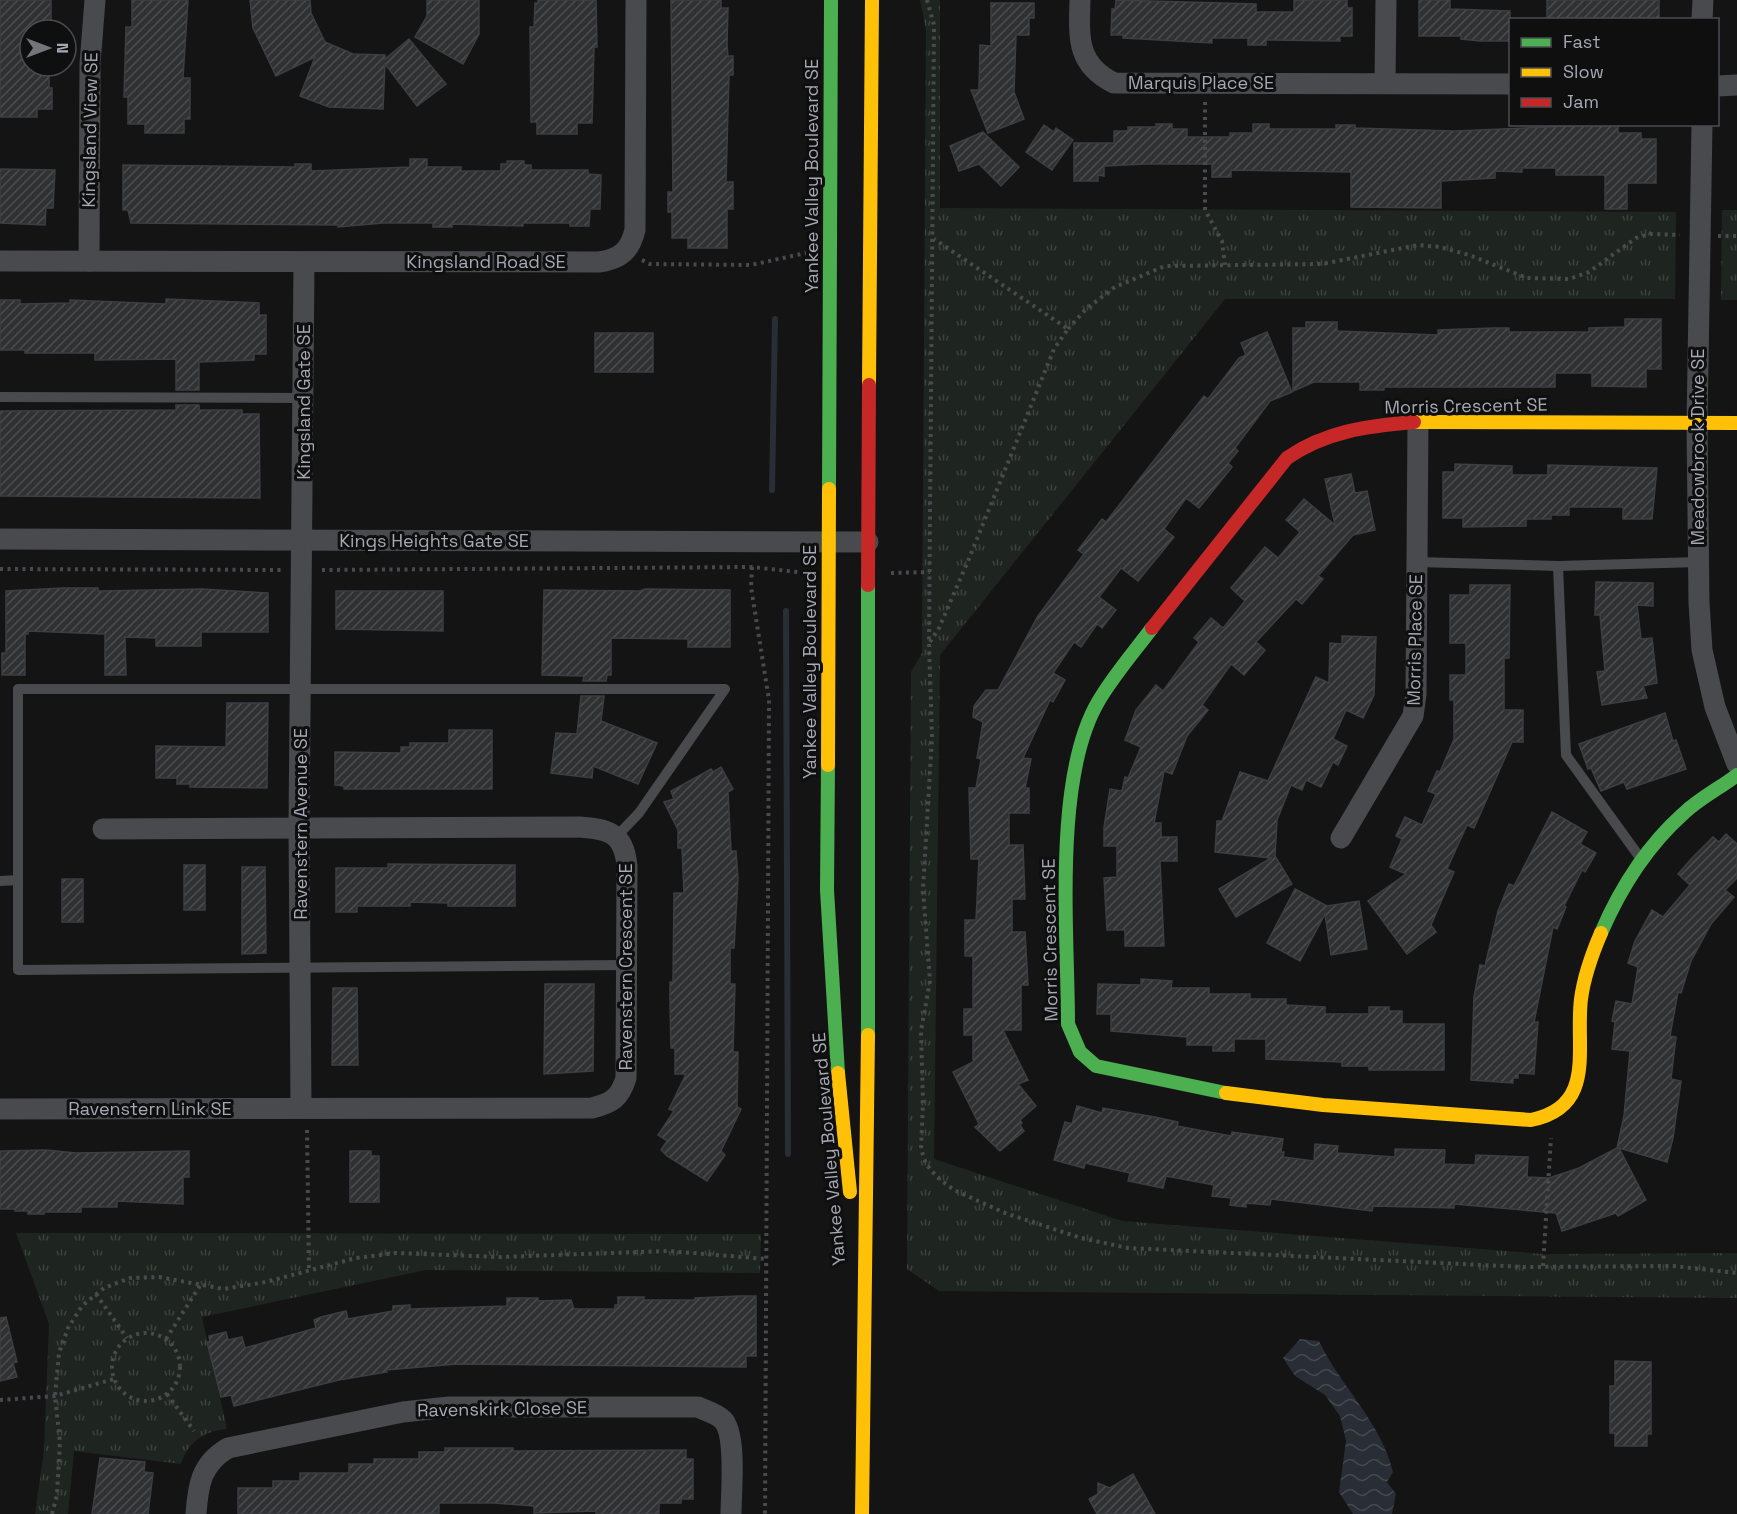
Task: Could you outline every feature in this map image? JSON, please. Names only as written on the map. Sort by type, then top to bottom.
[{"type":"street","name":"Kingsland View SE","points":[[89,261],[90,64],[95,0]]},
{"type":"street","points":[[624,253],[632,242],[635,230],[636,0]]},
{"type":"street","name":"Yankee Valley Boulevard SE","points":[[831,0],[827,890],[838,1074],[863,1323]]},
{"type":"street","name":"Yankee Valley Boulevard SE","points":[[862,1514],[868,1065],[868,542],[872,0]]},
{"type":"street","name":"Marquis Place SE","points":[[1080,0],[1079,36],[1083,52],[1090,66],[1099,75],[1114,83],[1509,84]]},
{"type":"street","points":[[1385,83],[1386,0]]},
{"type":"street","points":[[1702,0],[1702,18]]},
{"type":"street","points":[[1719,86],[1737,86]]},
{"type":"street","name":"Meadowbrook Drive SE","points":[[1702,126],[1697,424],[1702,650],[1715,707],[1737,764]]},
{"type":"street","name":"Kingsland Road SE","points":[[0,261],[599,262],[615,260],[624,253]]},
{"type":"street","name":"Kingsland Gate SE","points":[[303,540],[304,263]]},
{"type":"street","name":"Morris Crescent SE","points":[[1550,1117],[1531,1120],[1323,1105],[1215,1090],[1091,1064],[1079,1054],[1072,1042],[1068,1024],[1067,827],[1077,758],[1097,703],[1160,616],[1287,458],[1305,444],[1375,425],[1418,422],[1737,423]]},
{"type":"street","name":"Morris Place SE","points":[[1341,838],[1413,716],[1416,694],[1418,422]]},
{"type":"street","name":"Kings Heights Gate SE","points":[[0,539],[868,542]]},
{"type":"street","name":"Ravenstern Avenue SE","points":[[301,1108],[299,827],[303,540]]},
{"type":"street","points":[[1550,1117],[1573,1095],[1577,1078],[1581,997],[1593,951],[1642,860],[1685,813],[1737,775]]},
{"type":"street","points":[[103,830],[579,827],[601,828],[617,836]]},
{"type":"street","name":"Ravenstern Crescent SE","points":[[301,1108],[592,1108],[610,1104],[621,1094],[627,1078],[627,866],[626,850],[617,836]]},
{"type":"street","name":"Ravenstern Link SE","points":[[0,1109],[301,1108]]},
{"type":"street","name":"Ravenskirk Close SE","points":[[196,1514],[201,1477],[206,1465],[214,1456],[228,1448],[403,1412],[449,1407],[698,1407],[714,1414],[724,1422],[730,1435],[731,1514]]},
{"type":"lane","points":[[0,397],[304,398]]},
{"type":"lane","points":[[1417,562],[1558,566],[1699,562]]},
{"type":"lane","points":[[1558,566],[1566,755],[1642,860]]},
{"type":"lane","points":[[617,836],[639,813],[725,689],[18,689],[18,970],[627,965]]},
{"type":"lane","points":[[0,881],[18,880]]},
{"type":"path","points":[[1205,83],[1205,210],[1222,241],[1225,265]]},
{"type":"path","points":[[929,643],[939,628],[968,561],[1054,349],[1068,328],[1115,287],[1141,274],[1165,266],[1322,264],[1418,245],[1440,247],[1469,255],[1527,278],[1569,279],[1589,272],[1635,238],[1650,234],[1737,236]]},
{"type":"path","points":[[933,238],[1068,328]]},
{"type":"path","points":[[624,253],[650,264],[751,265],[810,252]]},
{"type":"path","points":[[752,567],[751,587],[769,700],[765,1514]]},
{"type":"path","points":[[0,569],[303,570],[752,567],[804,573]]},
{"type":"path","points":[[883,574],[930,572]]},
{"type":"path","points":[[1543,1266],[1551,1139],[1550,1117]]},
{"type":"path","points":[[307,1130],[309,1270]]},
{"type":"path","points":[[52,1514],[57,1495],[60,1442],[55,1396],[59,1353],[68,1328],[82,1306],[104,1288],[130,1278],[159,1277],[224,1289],[267,1282],[356,1258],[396,1253],[500,1257],[668,1251],[766,1259]]},
{"type":"path","points":[[166,1339],[201,1284]]},
{"type":"path","points":[[96,1294],[128,1338]]},
{"type":"path","points":[[147,1333],[166,1339],[174,1346],[181,1366],[179,1377],[167,1395],[149,1401],[130,1398],[114,1379],[114,1356],[128,1338],[147,1333]]},
{"type":"path","points":[[0,1400],[55,1396],[114,1379]]},
{"type":"path","points":[[167,1395],[194,1431]]},
{"type":"green space","points":[[920,0],[940,0],[940,208],[1676,212],[1675,299],[1225,299],[940,655],[934,1159],[1122,1221],[1544,1254],[1737,1253],[1737,1298],[939,1291],[907,1269],[911,672],[922,653],[926,30]]},
{"type":"green space","points":[[1722,210],[1737,210],[1737,300],[1721,300]]},
{"type":"green space","points":[[16,1233],[761,1234],[760,1273],[426,1270],[202,1317],[227,1429],[211,1432],[198,1439],[188,1450],[181,1464],[74,1451],[68,1514],[35,1514],[44,1450],[49,1324]]},
{"type":"water","points":[[1300,1339],[1319,1341],[1379,1437],[1393,1472],[1387,1482],[1396,1494],[1392,1514],[1353,1514],[1339,1492],[1346,1441],[1340,1416],[1325,1395],[1295,1376],[1283,1358]]},
{"type":"building","points":[[0,0],[51,0],[51,18],[18,18],[18,78],[49,78],[49,88],[52,88],[52,109],[37,109],[37,117],[0,117]]},
{"type":"building","points":[[132,0],[188,0],[183,78],[190,78],[190,119],[184,119],[184,133],[145,133],[145,124],[128,124],[128,97],[124,97],[126,27],[132,27]]},
{"type":"building","points":[[250,0],[310,0],[311,13],[325,42],[353,54],[385,55],[385,59],[409,39],[446,84],[417,106],[385,64],[383,109],[329,107],[300,96],[315,57],[276,76],[253,28]]},
{"type":"building","points":[[427,0],[479,0],[479,34],[463,64],[415,37],[427,16]]},
{"type":"building","points":[[538,0],[596,0],[597,47],[594,47],[592,123],[577,123],[577,134],[537,134],[537,122],[531,122],[530,27],[534,27],[535,3],[538,3]]},
{"type":"building","points":[[671,0],[721,0],[721,8],[728,8],[727,45],[728,56],[733,56],[733,75],[729,75],[726,182],[733,182],[733,209],[727,209],[727,248],[688,248],[688,238],[672,238],[672,212],[668,212],[668,192],[673,192]]},
{"type":"building","points":[[1116,0],[1256,4],[1256,12],[1294,12],[1294,0],[1347,0],[1347,8],[1352,8],[1352,36],[1340,36],[1340,41],[1266,40],[1266,45],[1248,45],[1248,38],[1212,38],[1212,43],[1123,38],[1123,35],[1111,35],[1112,9],[1115,9]]},
{"type":"building","points":[[1419,0],[1450,0],[1450,9],[1510,11],[1509,41],[1480,41],[1461,39],[1461,36],[1419,36]]},
{"type":"building","points":[[1547,0],[1659,0],[1659,18],[1547,18]]},
{"type":"building","points":[[991,3],[1034,3],[1034,18],[1029,18],[1029,35],[1016,35],[1014,92],[1024,119],[988,133],[971,90],[979,90],[980,45],[991,46]]},
{"type":"building","points":[[1156,124],[1172,124],[1172,129],[1187,129],[1187,137],[1230,137],[1230,133],[1253,133],[1253,124],[1269,124],[1269,129],[1336,129],[1336,125],[1355,125],[1355,128],[1454,131],[1618,126],[1618,133],[1641,133],[1641,139],[1656,139],[1656,183],[1627,183],[1627,209],[1605,209],[1605,175],[1556,175],[1556,168],[1522,168],[1522,172],[1495,171],[1495,178],[1441,181],[1441,208],[1351,207],[1351,172],[1231,170],[1231,177],[1212,177],[1212,164],[1146,164],[1104,166],[1104,176],[1098,175],[1098,181],[1074,181],[1074,143],[1114,143],[1114,131],[1128,131],[1128,127],[1156,127]]},
{"type":"building","points":[[1044,125],[1054,132],[1056,128],[1073,140],[1052,170],[1026,152]]},
{"type":"building","points":[[983,132],[1019,167],[1001,186],[979,164],[959,171],[950,146]]},
{"type":"building","points":[[410,159],[427,159],[427,167],[461,167],[461,171],[501,171],[501,164],[507,164],[507,161],[524,161],[524,165],[531,165],[531,170],[588,170],[588,174],[601,175],[600,209],[590,209],[589,226],[570,226],[570,223],[523,223],[523,226],[452,224],[452,227],[433,227],[433,223],[383,223],[338,227],[338,225],[131,223],[128,210],[123,210],[123,165],[295,167],[295,164],[311,164],[311,171],[410,167]]},
{"type":"building","points":[[0,169],[55,170],[53,208],[46,208],[45,225],[0,223]]},
{"type":"building","points":[[166,299],[259,303],[259,315],[266,315],[266,354],[254,354],[254,360],[199,362],[199,390],[176,390],[176,359],[95,360],[95,353],[25,353],[25,350],[0,350],[0,300],[20,300],[20,304],[70,303],[70,300],[166,304]]},
{"type":"building","points":[[1625,319],[1661,319],[1661,369],[1646,369],[1646,387],[1592,386],[1592,373],[1555,373],[1555,387],[1384,387],[1384,390],[1360,390],[1360,382],[1314,382],[1293,391],[1293,328],[1306,328],[1306,322],[1337,322],[1337,331],[1438,335],[1438,330],[1493,328],[1509,328],[1509,332],[1589,332],[1589,328],[1625,327]]},
{"type":"building","points":[[1267,332],[1292,392],[1270,401],[1235,448],[1238,451],[1228,463],[1232,467],[1199,508],[1186,498],[1164,529],[1174,537],[1138,581],[1121,568],[1099,597],[1116,610],[1102,628],[1097,624],[1081,647],[1074,642],[1053,673],[1065,680],[1053,702],[1050,700],[1023,758],[1031,759],[1025,788],[1029,788],[1029,813],[1009,813],[1009,845],[1023,845],[1025,899],[1012,899],[1012,932],[1025,932],[1028,985],[1021,985],[1021,1030],[1003,1030],[1028,1080],[1018,1084],[1036,1106],[1020,1120],[1024,1131],[1000,1151],[975,1127],[979,1124],[953,1072],[973,1062],[973,1035],[964,1035],[964,1009],[973,1009],[973,956],[965,956],[965,920],[976,920],[979,859],[971,859],[969,788],[976,788],[981,759],[977,758],[983,722],[973,717],[974,706],[986,690],[998,690],[1038,616],[1084,554],[1078,550],[1102,519],[1106,522],[1204,396],[1208,399],[1239,358],[1246,355],[1241,343]]},
{"type":"building","points":[[595,333],[653,333],[653,372],[595,372]]},
{"type":"building","points":[[176,405],[199,405],[199,410],[242,410],[242,414],[259,414],[260,498],[0,496],[0,411],[176,410]]},
{"type":"building","points":[[1455,464],[1512,466],[1512,475],[1548,475],[1548,465],[1657,468],[1652,519],[1623,519],[1623,507],[1569,507],[1569,515],[1551,515],[1551,519],[1526,519],[1526,526],[1463,527],[1463,518],[1443,518],[1443,472],[1455,472]]},
{"type":"building","points":[[1351,474],[1355,493],[1367,491],[1375,530],[1353,535],[1318,576],[1323,579],[1302,604],[1296,599],[1256,642],[1265,650],[1244,675],[1231,664],[1202,705],[1208,710],[1187,736],[1172,774],[1164,771],[1154,823],[1161,823],[1161,837],[1177,837],[1177,861],[1160,861],[1164,946],[1125,946],[1125,930],[1107,930],[1104,878],[1117,877],[1117,846],[1104,846],[1104,827],[1110,789],[1122,791],[1125,777],[1128,778],[1141,747],[1125,740],[1136,710],[1156,685],[1163,691],[1199,642],[1194,638],[1211,618],[1223,628],[1245,601],[1231,588],[1265,547],[1278,558],[1300,532],[1286,520],[1304,499],[1335,525],[1325,479]]},
{"type":"building","points":[[1596,582],[1653,583],[1653,606],[1637,605],[1641,639],[1652,638],[1657,683],[1643,686],[1647,698],[1602,705],[1597,672],[1605,671],[1600,615],[1595,615]]},
{"type":"building","points":[[1470,585],[1510,585],[1509,658],[1504,658],[1504,710],[1523,710],[1523,742],[1512,742],[1474,828],[1467,825],[1447,869],[1454,872],[1431,925],[1436,932],[1407,954],[1368,901],[1406,874],[1390,867],[1402,839],[1396,836],[1405,817],[1422,825],[1436,794],[1428,791],[1437,771],[1440,772],[1454,739],[1454,700],[1450,700],[1450,675],[1466,675],[1466,643],[1450,643],[1450,595],[1470,595]]},
{"type":"building","points":[[98,588],[98,591],[202,589],[268,593],[268,632],[201,632],[201,646],[156,646],[156,638],[125,637],[126,675],[105,675],[105,634],[28,631],[28,634],[25,634],[25,675],[2,675],[2,653],[6,653],[6,591]]},
{"type":"building","points":[[645,589],[730,590],[730,647],[688,647],[688,639],[611,638],[611,675],[607,675],[606,681],[583,681],[584,676],[542,675],[544,590],[640,591]]},
{"type":"building","points":[[336,591],[443,591],[443,631],[336,629]]},
{"type":"building","points":[[1342,636],[1376,637],[1374,695],[1363,718],[1346,710],[1333,739],[1347,746],[1338,765],[1333,762],[1321,787],[1306,780],[1302,790],[1291,785],[1277,820],[1275,856],[1292,884],[1236,917],[1219,889],[1271,858],[1215,852],[1217,821],[1222,821],[1240,772],[1268,781],[1316,677],[1329,683],[1330,643],[1342,644]]},
{"type":"building","points":[[581,696],[604,696],[601,721],[657,743],[638,784],[593,766],[592,778],[551,773],[556,733],[577,734]]},
{"type":"building","points":[[227,703],[268,703],[267,788],[190,787],[190,784],[177,784],[177,778],[156,778],[156,746],[226,747]]},
{"type":"building","points":[[1665,713],[1673,741],[1676,740],[1686,769],[1627,789],[1624,782],[1601,791],[1591,768],[1588,769],[1579,744]]},
{"type":"building","points":[[449,730],[492,730],[492,789],[344,789],[344,786],[335,785],[335,752],[401,753],[401,747],[410,747],[410,743],[449,743]]},
{"type":"building","points":[[721,767],[733,789],[728,792],[731,851],[736,851],[738,879],[734,948],[730,948],[730,984],[735,984],[733,1052],[738,1052],[737,1107],[741,1109],[721,1151],[725,1155],[707,1181],[667,1156],[661,1150],[667,1141],[658,1135],[674,1111],[669,1109],[686,1074],[675,1074],[675,1048],[671,1048],[670,1004],[670,982],[673,982],[674,893],[684,893],[682,848],[678,848],[678,830],[664,802],[674,799],[671,791],[711,769],[713,772]]},
{"type":"building","points":[[1552,812],[1587,832],[1580,844],[1596,853],[1585,872],[1582,870],[1564,906],[1566,907],[1557,929],[1553,927],[1534,1022],[1538,1022],[1534,1074],[1518,1073],[1518,1078],[1513,1078],[1513,1083],[1471,1080],[1474,997],[1480,965],[1485,966],[1498,911],[1509,884],[1514,886]]},
{"type":"building","points":[[1726,834],[1737,844],[1737,878],[1725,890],[1734,897],[1711,924],[1691,961],[1681,993],[1678,992],[1670,1036],[1676,1037],[1671,1079],[1681,1081],[1673,1138],[1667,1162],[1619,1148],[1646,1200],[1618,1216],[1616,1213],[1562,1231],[1556,1213],[1454,1204],[1454,1208],[1373,1206],[1372,1211],[1271,1199],[1270,1205],[1246,1203],[1246,1207],[1230,1205],[1231,1198],[1212,1196],[1214,1185],[1166,1176],[1163,1188],[1128,1181],[1130,1173],[1085,1163],[1084,1168],[1054,1160],[1065,1122],[1072,1124],[1077,1106],[1102,1113],[1103,1108],[1155,1117],[1178,1122],[1177,1126],[1231,1136],[1232,1132],[1283,1139],[1281,1152],[1284,1152],[1283,1157],[1314,1161],[1315,1144],[1338,1146],[1337,1153],[1395,1157],[1395,1149],[1445,1150],[1444,1164],[1475,1165],[1476,1155],[1528,1157],[1527,1177],[1549,1178],[1579,1168],[1617,1148],[1624,1116],[1630,1051],[1612,1049],[1615,1022],[1612,1021],[1616,1001],[1632,1004],[1638,967],[1628,963],[1635,941],[1652,910],[1663,917],[1690,885],[1678,874],[1713,837],[1719,842]]},
{"type":"building","points":[[388,864],[515,865],[515,906],[448,906],[448,903],[410,902],[410,906],[357,906],[357,912],[336,912],[336,868],[388,868]]},
{"type":"building","points":[[184,865],[205,865],[205,910],[184,910]]},
{"type":"building","points":[[242,867],[265,867],[266,953],[242,954]]},
{"type":"building","points":[[62,879],[83,879],[83,922],[62,922]]},
{"type":"building","points":[[1295,889],[1327,906],[1359,901],[1367,949],[1331,955],[1325,914],[1300,961],[1267,943]]},
{"type":"building","points":[[1141,979],[1172,981],[1171,988],[1209,988],[1209,994],[1250,994],[1250,999],[1286,999],[1286,1005],[1325,1007],[1325,1014],[1369,1014],[1369,1007],[1389,1007],[1389,1011],[1402,1011],[1402,1024],[1444,1024],[1444,1070],[1369,1070],[1369,1066],[1342,1066],[1342,1062],[1266,1059],[1266,1039],[1234,1039],[1234,1051],[1213,1051],[1213,1045],[1187,1045],[1187,1037],[1111,1031],[1111,1014],[1097,1014],[1098,984],[1141,985]]},
{"type":"building","points":[[545,984],[594,984],[593,1071],[544,1074]]},
{"type":"building","points":[[333,988],[357,988],[358,1065],[332,1065]]},
{"type":"building","points":[[46,1150],[76,1153],[189,1151],[189,1177],[183,1177],[183,1204],[117,1201],[117,1207],[81,1207],[81,1212],[44,1212],[44,1214],[28,1214],[28,1211],[0,1209],[0,1151]]},
{"type":"building","points":[[350,1151],[371,1151],[371,1156],[379,1156],[379,1202],[350,1202]]},
{"type":"building","points":[[756,1296],[756,1356],[746,1356],[746,1367],[457,1364],[386,1370],[387,1372],[339,1380],[234,1406],[231,1395],[221,1397],[207,1342],[210,1342],[209,1336],[226,1332],[228,1340],[242,1337],[245,1348],[316,1328],[314,1320],[321,1317],[346,1311],[348,1319],[393,1311],[393,1306],[410,1305],[410,1309],[507,1306],[507,1298],[538,1298],[538,1301],[571,1300],[574,1309],[615,1309],[615,1305],[618,1305],[618,1297],[644,1297],[644,1300],[695,1300],[695,1298]]},
{"type":"building","points":[[6,1317],[17,1362],[13,1363],[17,1377],[0,1381],[0,1318]]},
{"type":"building","points":[[1615,1361],[1651,1362],[1651,1434],[1647,1434],[1647,1446],[1615,1446],[1615,1433],[1610,1433],[1610,1386],[1615,1386]]},
{"type":"building","points":[[445,1448],[513,1448],[513,1451],[686,1450],[686,1459],[693,1459],[693,1499],[681,1499],[681,1503],[659,1503],[659,1514],[596,1514],[596,1511],[534,1513],[534,1506],[439,1503],[439,1513],[238,1514],[238,1488],[273,1488],[273,1481],[300,1481],[300,1473],[349,1473],[349,1464],[374,1464],[374,1459],[419,1459],[419,1452],[445,1452]]},
{"type":"building","points":[[100,1458],[145,1462],[144,1472],[153,1473],[148,1514],[92,1514]]},
{"type":"building","points":[[1133,1474],[1155,1514],[1097,1514],[1089,1499],[1098,1494],[1098,1483],[1110,1488]]},
{"type":"waterway","points":[[772,490],[775,319]]},
{"type":"waterway","points":[[786,611],[788,1154]]},
{"type":"traffic: fast","points":[[829,489],[831,0]]},
{"type":"traffic: fast","points":[[868,585],[868,1035]]},
{"type":"traffic: fast","points":[[1152,628],[1098,702],[1084,734],[1074,772],[1066,858],[1068,1024],[1080,1052],[1096,1066],[1226,1093]]},
{"type":"traffic: fast","points":[[828,765],[827,890],[838,1073]]},
{"type":"traffic: fast","points":[[1601,933],[1626,884],[1659,839],[1690,808],[1737,775]]},
{"type":"traffic: slow","points":[[869,385],[872,0]]},
{"type":"traffic: slow","points":[[1414,422],[1737,423]]},
{"type":"traffic: slow","points":[[828,765],[829,489]]},
{"type":"traffic: slow","points":[[1226,1093],[1323,1105],[1531,1120],[1552,1113],[1566,1102],[1574,1089],[1579,1073],[1582,990],[1601,933]]},
{"type":"traffic: slow","points":[[862,1514],[868,1035]]},
{"type":"traffic: slow","points":[[838,1073],[850,1192]]},
{"type":"traffic: jam","points":[[868,585],[869,385]]},
{"type":"traffic: jam","points":[[1152,628],[1287,458],[1317,442],[1348,431],[1414,422]]}]
